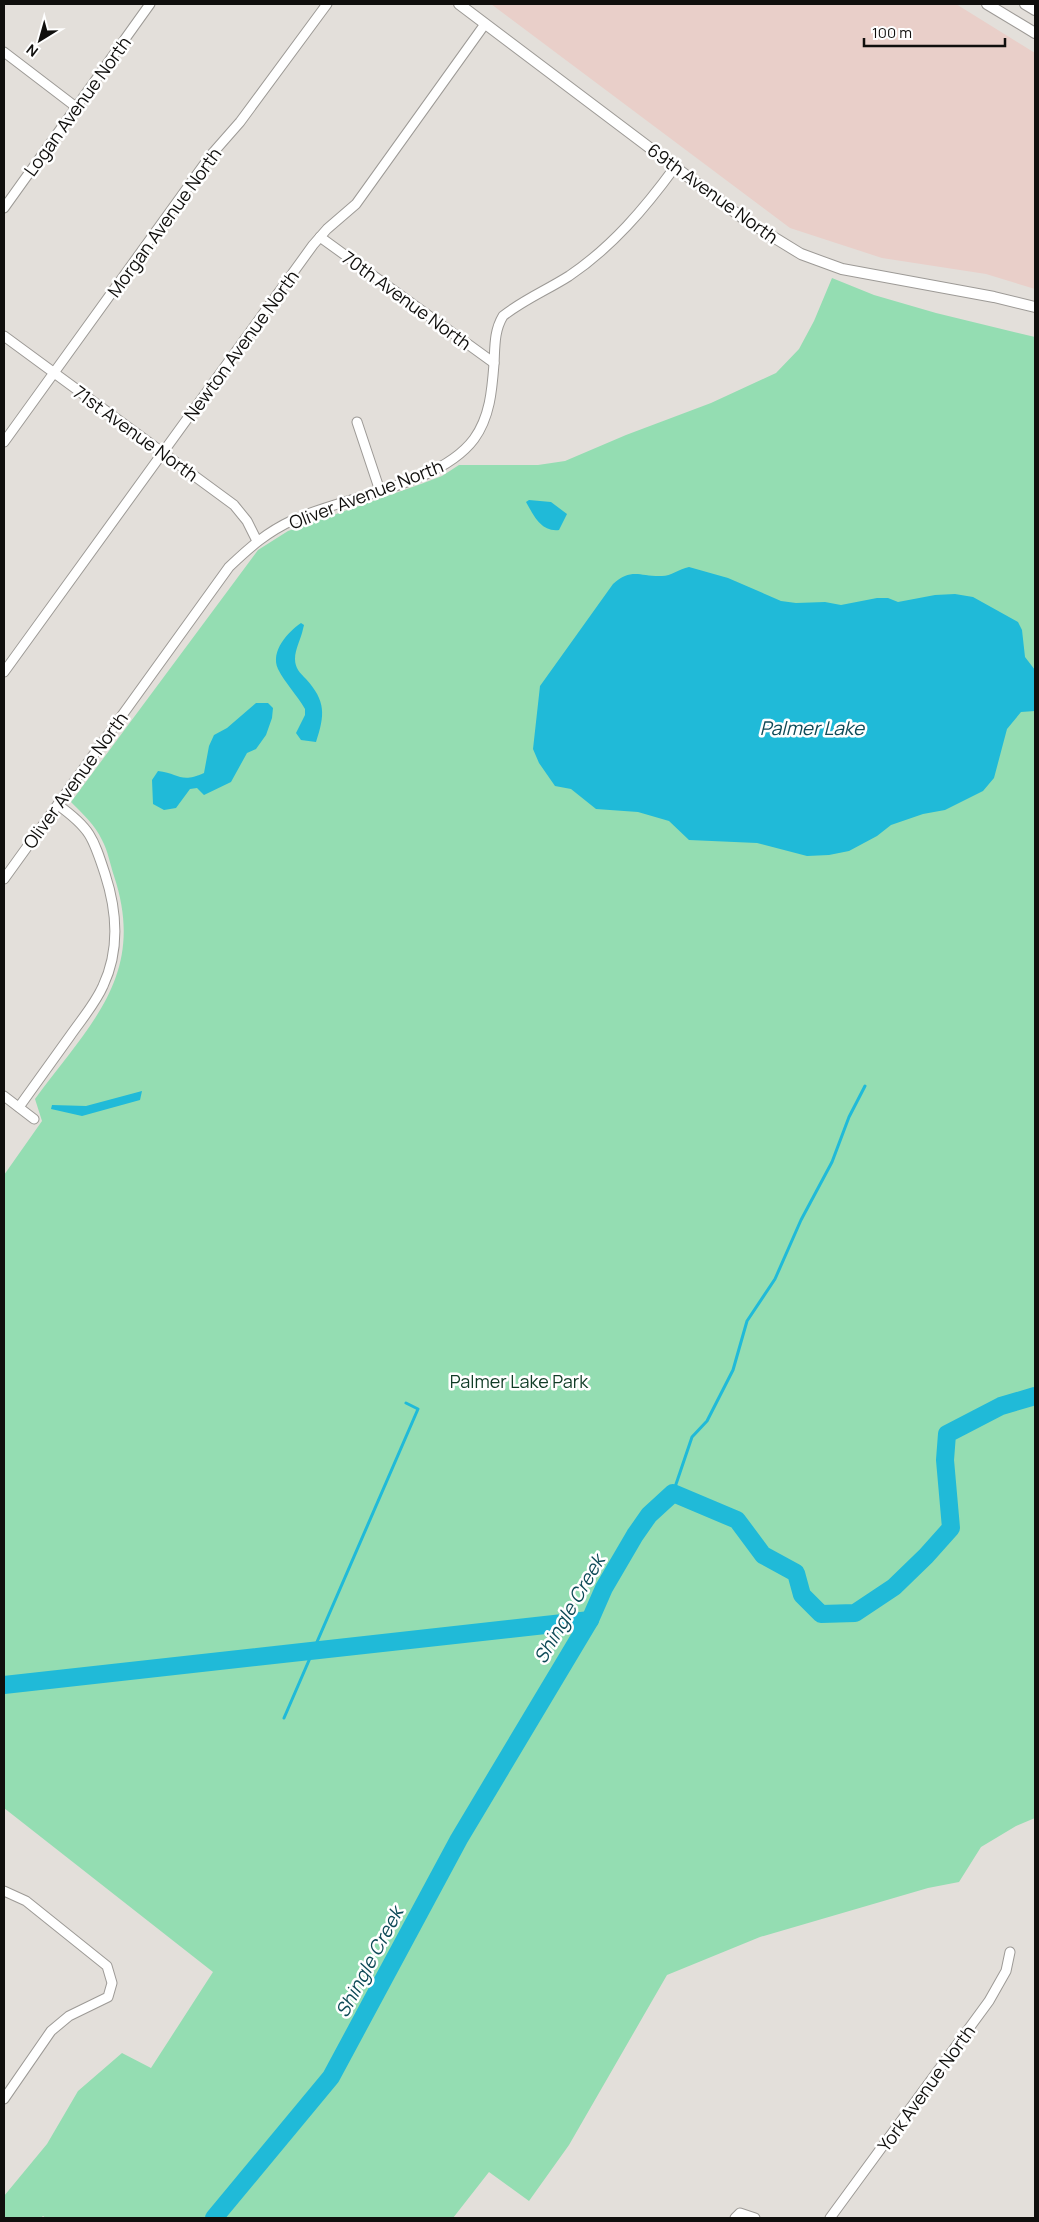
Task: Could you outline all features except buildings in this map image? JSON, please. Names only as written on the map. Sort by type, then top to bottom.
[{"type":"street","name":"Logan Avenue North","points":[[4,208],[150,4]]},
{"type":"street","name":"Morgan Avenue North","points":[[4,442],[211,155],[240,122],[327,4]]},
{"type":"street","name":"69th Avenue North","points":[[459,4],[767,234],[819,261],[872,276],[994,297],[1035,307]]},
{"type":"street","points":[[988,4],[1035,33]]},
{"type":"street","points":[[1025,4],[1035,10]]},
{"type":"street","name":"Newton Avenue North","points":[[4,672],[320,237],[356,204],[486,24]]},
{"type":"street","points":[[4,52],[76,107]]},
{"type":"street","name":"Oliver Avenue North","points":[[4,879],[229,567],[257,540],[294,519],[380,491],[440,467],[452,460],[472,441],[480,429],[490,402],[495,336],[503,316],[569,275],[601,251],[630,224],[676,167]]},
{"type":"street","name":"70th Avenue North","points":[[320,237],[494,363]]},
{"type":"street","name":"71st Avenue North","points":[[4,336],[234,505],[247,521],[257,540]]},
{"type":"street","points":[[357,422],[380,491]]},
{"type":"street","points":[[19,1107],[104,985],[115,939],[115,915],[111,891],[93,837],[85,826],[58,805]]},
{"type":"street","points":[[4,1096],[34,1119]]},
{"type":"street","points":[[4,1891],[26,1901],[107,1966],[112,1983],[108,1997],[68,2016],[51,2031],[4,2100]]},
{"type":"street","name":"York Avenue North","points":[[830,2218],[989,2001],[1006,1971],[1010,1952]]},
{"type":"street","points":[[737,2216],[755,2218]]},
{"type":"shaded area","points":[[491,4],[956,4],[1035,53],[1035,289],[986,274],[882,258],[790,228]]},
{"type":"green space","name":"Palmer Lake Park","points":[[832,278],[874,295],[936,313],[1035,337],[1035,1818],[1016,1826],[981,1847],[959,1882],[928,1888],[760,1937],[667,1975],[569,2145],[529,2201],[489,2172],[453,2218],[46,2218],[43,2216],[41,2218],[4,2218],[4,2196],[47,2144],[78,2091],[122,2053],[151,2068],[213,1972],[4,1808],[4,1175],[42,1121],[35,1099],[93,1022],[108,996],[118,970],[123,942],[122,911],[106,849],[92,824],[71,802],[258,550],[288,531],[442,476],[459,465],[538,465],[565,461],[626,435],[711,403],[776,373],[799,349],[814,321]]},
{"type":"water","points":[[529,500],[551,502],[567,514],[559,530],[547,528],[539,522],[526,502]]},
{"type":"water","name":"Palmer Lake","points":[[689,567],[728,578],[781,601],[796,603],[825,602],[841,605],[877,598],[888,598],[898,602],[935,595],[955,594],[973,597],[1018,622],[1022,630],[1025,657],[1035,670],[1035,711],[1021,712],[1007,729],[994,778],[983,791],[945,810],[923,814],[891,825],[877,836],[849,851],[829,855],[807,856],[757,843],[689,840],[669,821],[638,812],[596,809],[571,789],[555,786],[539,763],[533,749],[540,686],[613,584],[631,574],[665,576]]},
{"type":"water","points":[[301,623],[304,625],[295,662],[298,670],[313,687],[320,701],[322,716],[316,742],[301,740],[296,733],[305,715],[305,709],[281,674],[276,662],[278,649],[291,631]]},
{"type":"water","points":[[256,703],[268,703],[273,708],[272,718],[266,735],[256,749],[247,753],[231,782],[204,795],[197,788],[190,789],[176,808],[164,810],[153,804],[152,780],[158,771],[184,778],[204,773],[209,746],[214,735],[227,728]]},
{"type":"water","points":[[142,1091],[140,1100],[82,1116],[51,1109],[52,1105],[86,1106]]},
{"type":"waterway","points":[[673,1493],[692,1437],[707,1421],[733,1370],[747,1321],[775,1279],[801,1220],[832,1162],[849,1117],[865,1086]]},
{"type":"waterway","name":"Shingle Creek","points":[[214,2218],[331,2077],[459,1839],[590,1620],[604,1588],[649,1515],[673,1493],[737,1520],[763,1555],[796,1573],[802,1595],[821,1614],[855,1613],[894,1587],[951,1528],[945,1460],[947,1434],[1001,1406],[1035,1396]]},
{"type":"waterway","points":[[284,1718],[418,1409],[406,1403]]},
{"type":"waterway","points":[[4,1685],[590,1620]]}]
